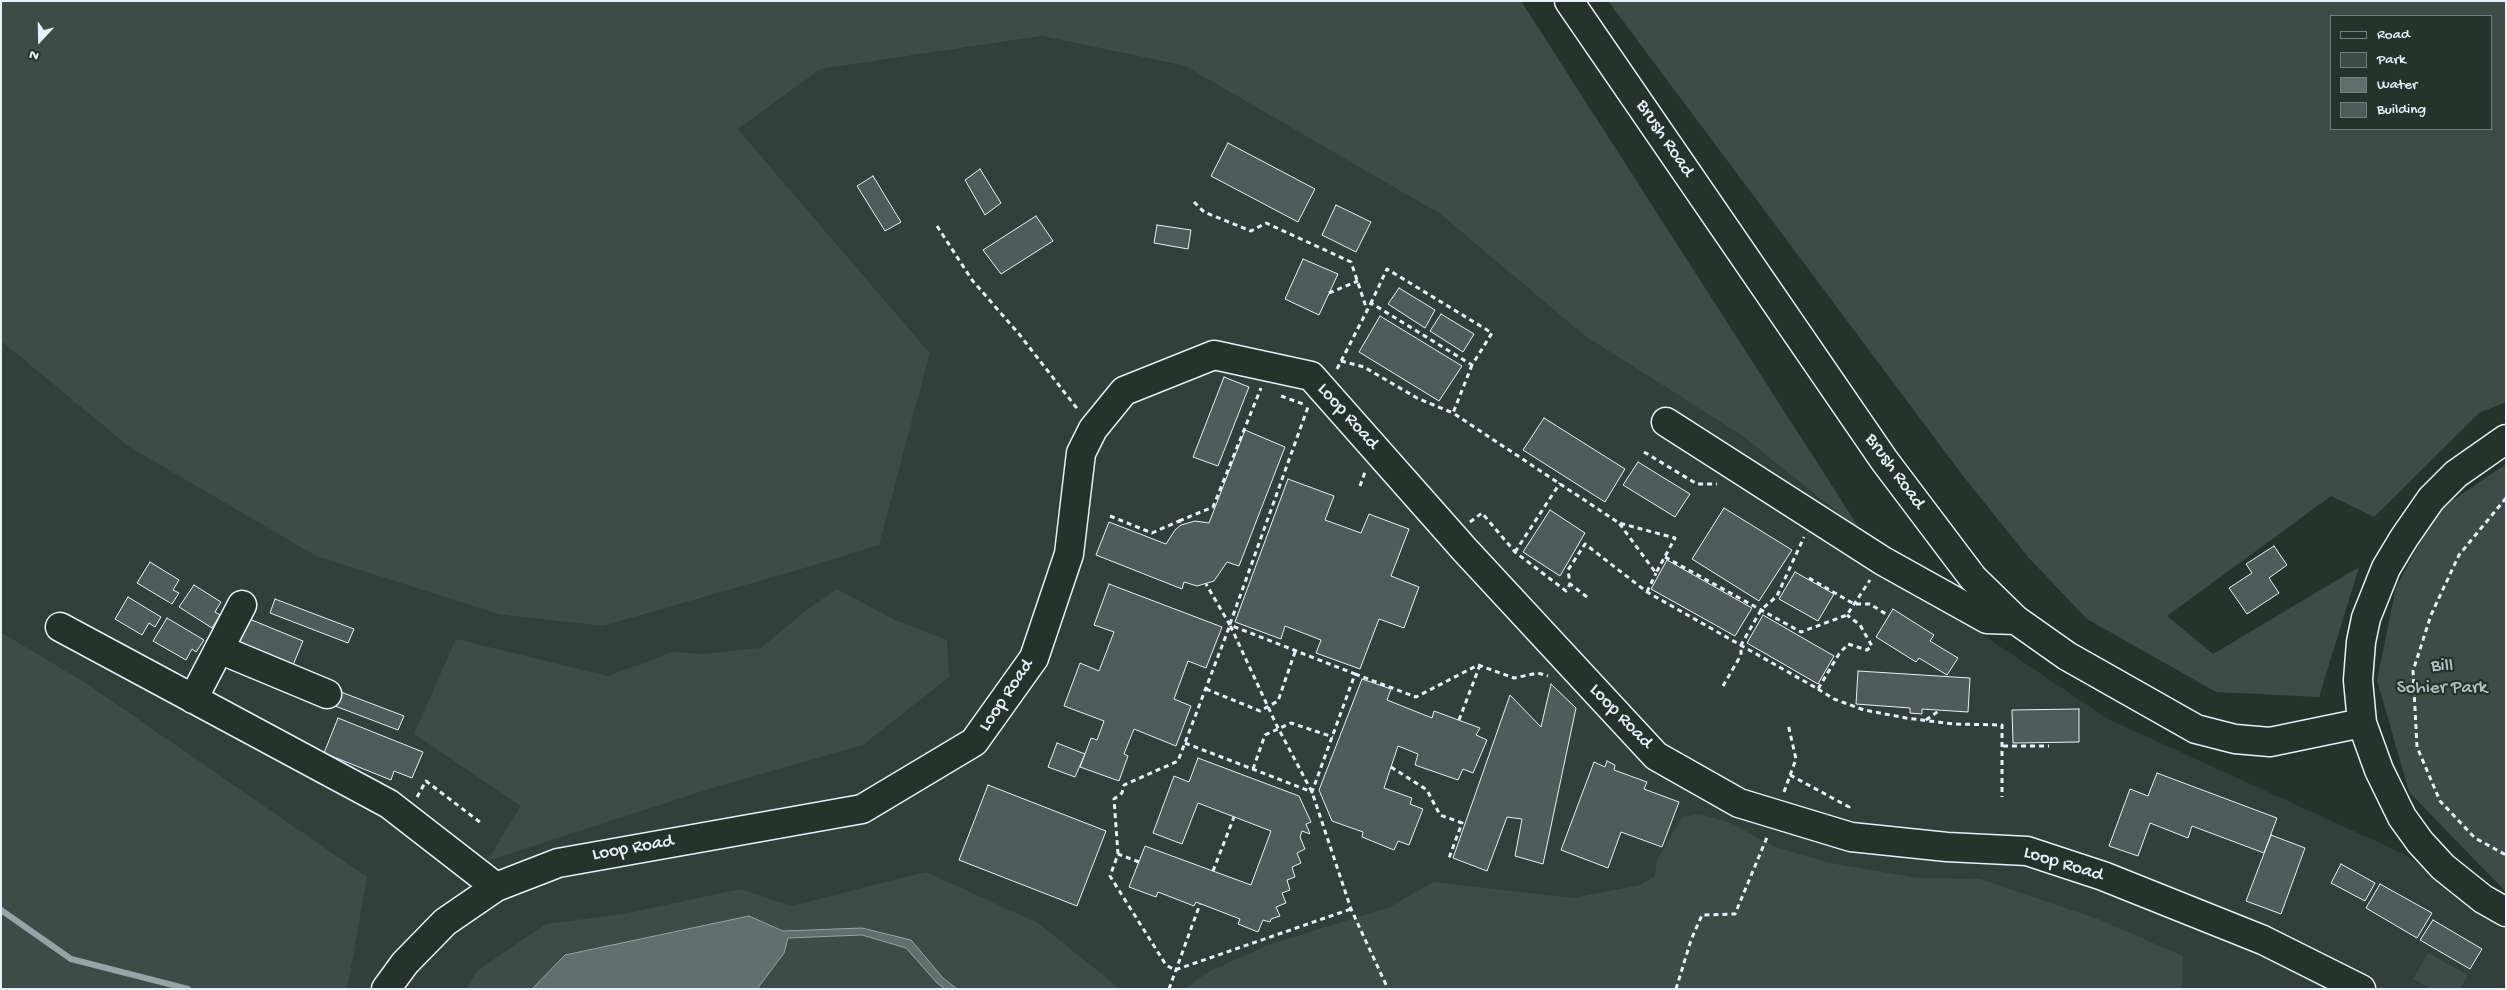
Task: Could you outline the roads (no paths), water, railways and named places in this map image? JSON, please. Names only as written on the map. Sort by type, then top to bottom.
[{"type":"street","name":"Brush Road","points":[[1569,1],[1884,460],[1974,578],[2016,620],[2067,656],[2196,729],[2235,739],[2270,742],[2362,723]]},
{"type":"street","name":"Loop Road","points":[[386,989],[405,963],[445,922],[496,887],[558,863],[862,809],[974,742],[1034,658],[1069,554],[1081,453],[1093,429],[1124,391],[1214,355],[1311,376],[1465,550],[1656,756],[1739,803],[1851,837],[1947,847],[2027,851],[2103,876],[2263,940],[2361,989]]},
{"type":"street","points":[[1666,422],[1883,561],[1987,619],[2016,620]]},
{"type":"street","points":[[2506,439],[2456,474],[2431,499],[2386,568],[2366,618],[2361,642],[2358,680],[2362,723],[2378,770],[2402,817],[2420,842],[2443,867],[2483,899],[2506,912]]},
{"type":"street","points":[[193,699],[242,605]]},
{"type":"street","points":[[60,627],[389,804],[496,887]]},
{"type":"street","points":[[219,649],[327,694]]},
{"type":"water","points":[[749,916],[783,931],[862,928],[911,940],[943,978],[957,989],[945,989],[937,983],[906,948],[862,935],[788,938],[784,953],[757,989],[532,989],[565,955]]},
{"type":"waterway","points":[[1,910],[71,959],[188,989]]},
{"type":"park label","name":"Bill Sohier Park","points":[[2442,678]]}]
